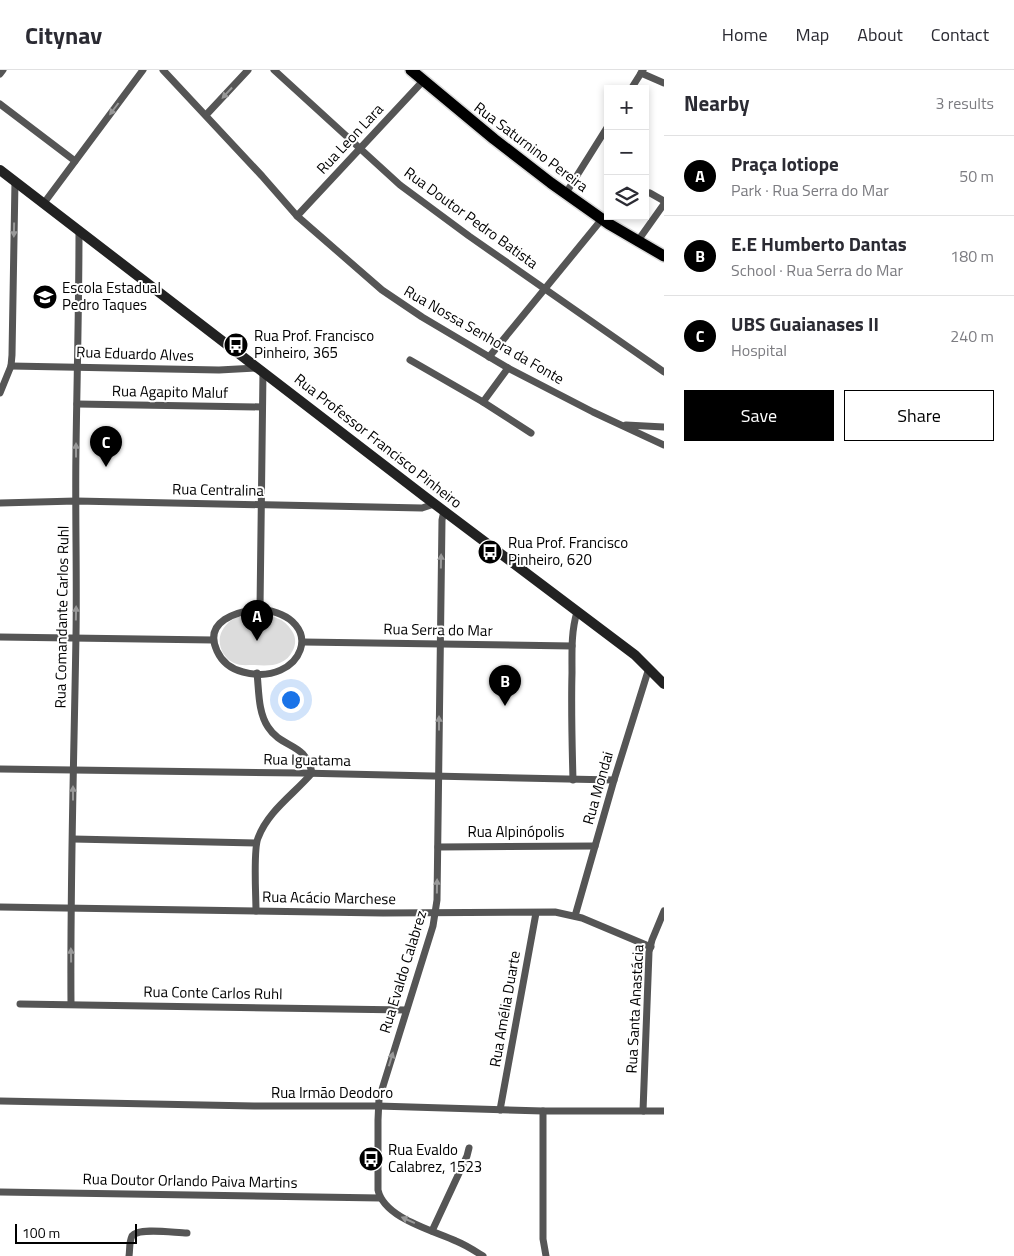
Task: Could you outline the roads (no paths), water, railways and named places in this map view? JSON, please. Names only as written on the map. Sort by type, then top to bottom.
[{"type":"main road","name":"Rua Saturnino Pereira","points":[[411,70],[494,139],[566,193],[637,242],[664,256]]},
{"type":"street","points":[[0,74],[3,70]]},
{"type":"street","points":[[44,203],[143,70]]},
{"type":"street","name":"Rua Nossa Senhora da Fonte","points":[[163,70],[297,216],[382,290],[430,322],[508,368],[593,412],[664,445]]},
{"type":"street","points":[[206,115],[248,70]]},
{"type":"street","name":"Rua Doutor Pedro Batista","points":[[274,70],[360,149],[421,201],[468,236],[664,372]]},
{"type":"street","points":[[634,85],[642,72],[664,83]]},
{"type":"street","name":"Rua Leon Lara","points":[[297,216],[423,81]]},
{"type":"street","points":[[0,104],[75,161]]},
{"type":"street","points":[[566,193],[605,130]]},
{"type":"street","name":"Rua Professor Francisco Pinheiro","points":[[0,170],[434,504],[635,655],[664,684]]},
{"type":"street","points":[[0,393],[11,366],[15,181]]},
{"type":"street","points":[[637,242],[664,203],[650,193]]},
{"type":"street","points":[[489,357],[602,219]]},
{"type":"street","name":"Rua Comandante Carlos Ruhl","points":[[72,1004],[70,908],[76,637],[79,231]]},
{"type":"street","points":[[410,360],[483,402],[531,433]]},
{"type":"street","name":"Rua Eduardo Alves","points":[[11,366],[260,370]]},
{"type":"street","points":[[483,402],[508,368]]},
{"type":"street","points":[[260,370],[262,407],[260,609]]},
{"type":"street","name":"Rua Agapito Maluf","points":[[77,404],[262,407]]},
{"type":"street","points":[[621,424],[664,427]]},
{"type":"street","name":"Rua Centralina","points":[[0,503],[76,501],[422,508],[434,504]]},
{"type":"street","name":"Rua Evaldo Calabrez","points":[[380,1198],[378,1181],[378,1106],[436,912],[439,643],[442,520],[444,511]]},
{"type":"street","points":[[260,609],[280,614],[298,628],[303,642],[299,654],[294,662],[284,669],[257,673],[240,671],[228,666],[219,655],[213,640],[215,631],[228,617],[239,612],[260,609]]},
{"type":"street","points":[[573,780],[572,646],[577,612]]},
{"type":"street","points":[[0,637],[213,640]]},
{"type":"street","name":"Rua Serra do Mar","points":[[303,642],[572,646]]},
{"type":"street","name":"Rua Mondai","points":[[575,916],[614,780],[649,668]]},
{"type":"street","points":[[256,911],[256,843],[258,836],[270,816],[312,773],[305,754],[276,737],[268,728],[264,720],[260,701],[257,673]]},
{"type":"street","name":"Rua Iguatama","points":[[0,769],[312,773],[614,780]]},
{"type":"street","points":[[73,839],[256,843]]},
{"type":"street","name":"Rua Alpinópolis","points":[[438,847],[595,846]]},
{"type":"street","name":"Rua Acácio Marchese","points":[[0,907],[256,911],[555,912],[575,916],[650,947]]},
{"type":"street","name":"Rua Santa Anastácia","points":[[643,1111],[650,947],[664,911]]},
{"type":"street","name":"Rua Amélia Duarte","points":[[500,1110],[536,912]]},
{"type":"street","name":"Rua Conte Carlos Ruhl","points":[[20,1004],[406,1010]]},
{"type":"street","name":"Rua Irmão Deodoro","points":[[0,1101],[254,1106],[378,1106],[543,1111],[664,1111]]},
{"type":"street","points":[[543,1111],[542,1239],[546,1256]]},
{"type":"street","points":[[432,1231],[469,1148]]},
{"type":"street","name":"Rua Doutor Orlando Paiva Martins","points":[[0,1192],[380,1198]]},
{"type":"street","points":[[380,1198],[387,1207],[402,1218],[458,1242],[484,1256]]},
{"type":"street","points":[[130,1256],[130,1241],[136,1233],[144,1231],[187,1233]]},
{"type":"place","name":"Escola Estadual Pedro Taques","points":[[45,297]]},
{"type":"place","name":"Rua Prof. Francisco Pinheiro, 365","points":[[236,345]]},
{"type":"place","name":"UBS Guaianases II","points":[[106,467]]},
{"type":"place","name":"Rua Prof. Francisco Pinheiro, 620","points":[[490,552]]},
{"type":"place","name":"Praça Iotiope","points":[[257,641]]},
{"type":"place","name":"E.E Humberto Dantas","points":[[505,706]]},
{"type":"place","name":"Rua Evaldo Calabrez, 1523","points":[[371,1159]]}]
